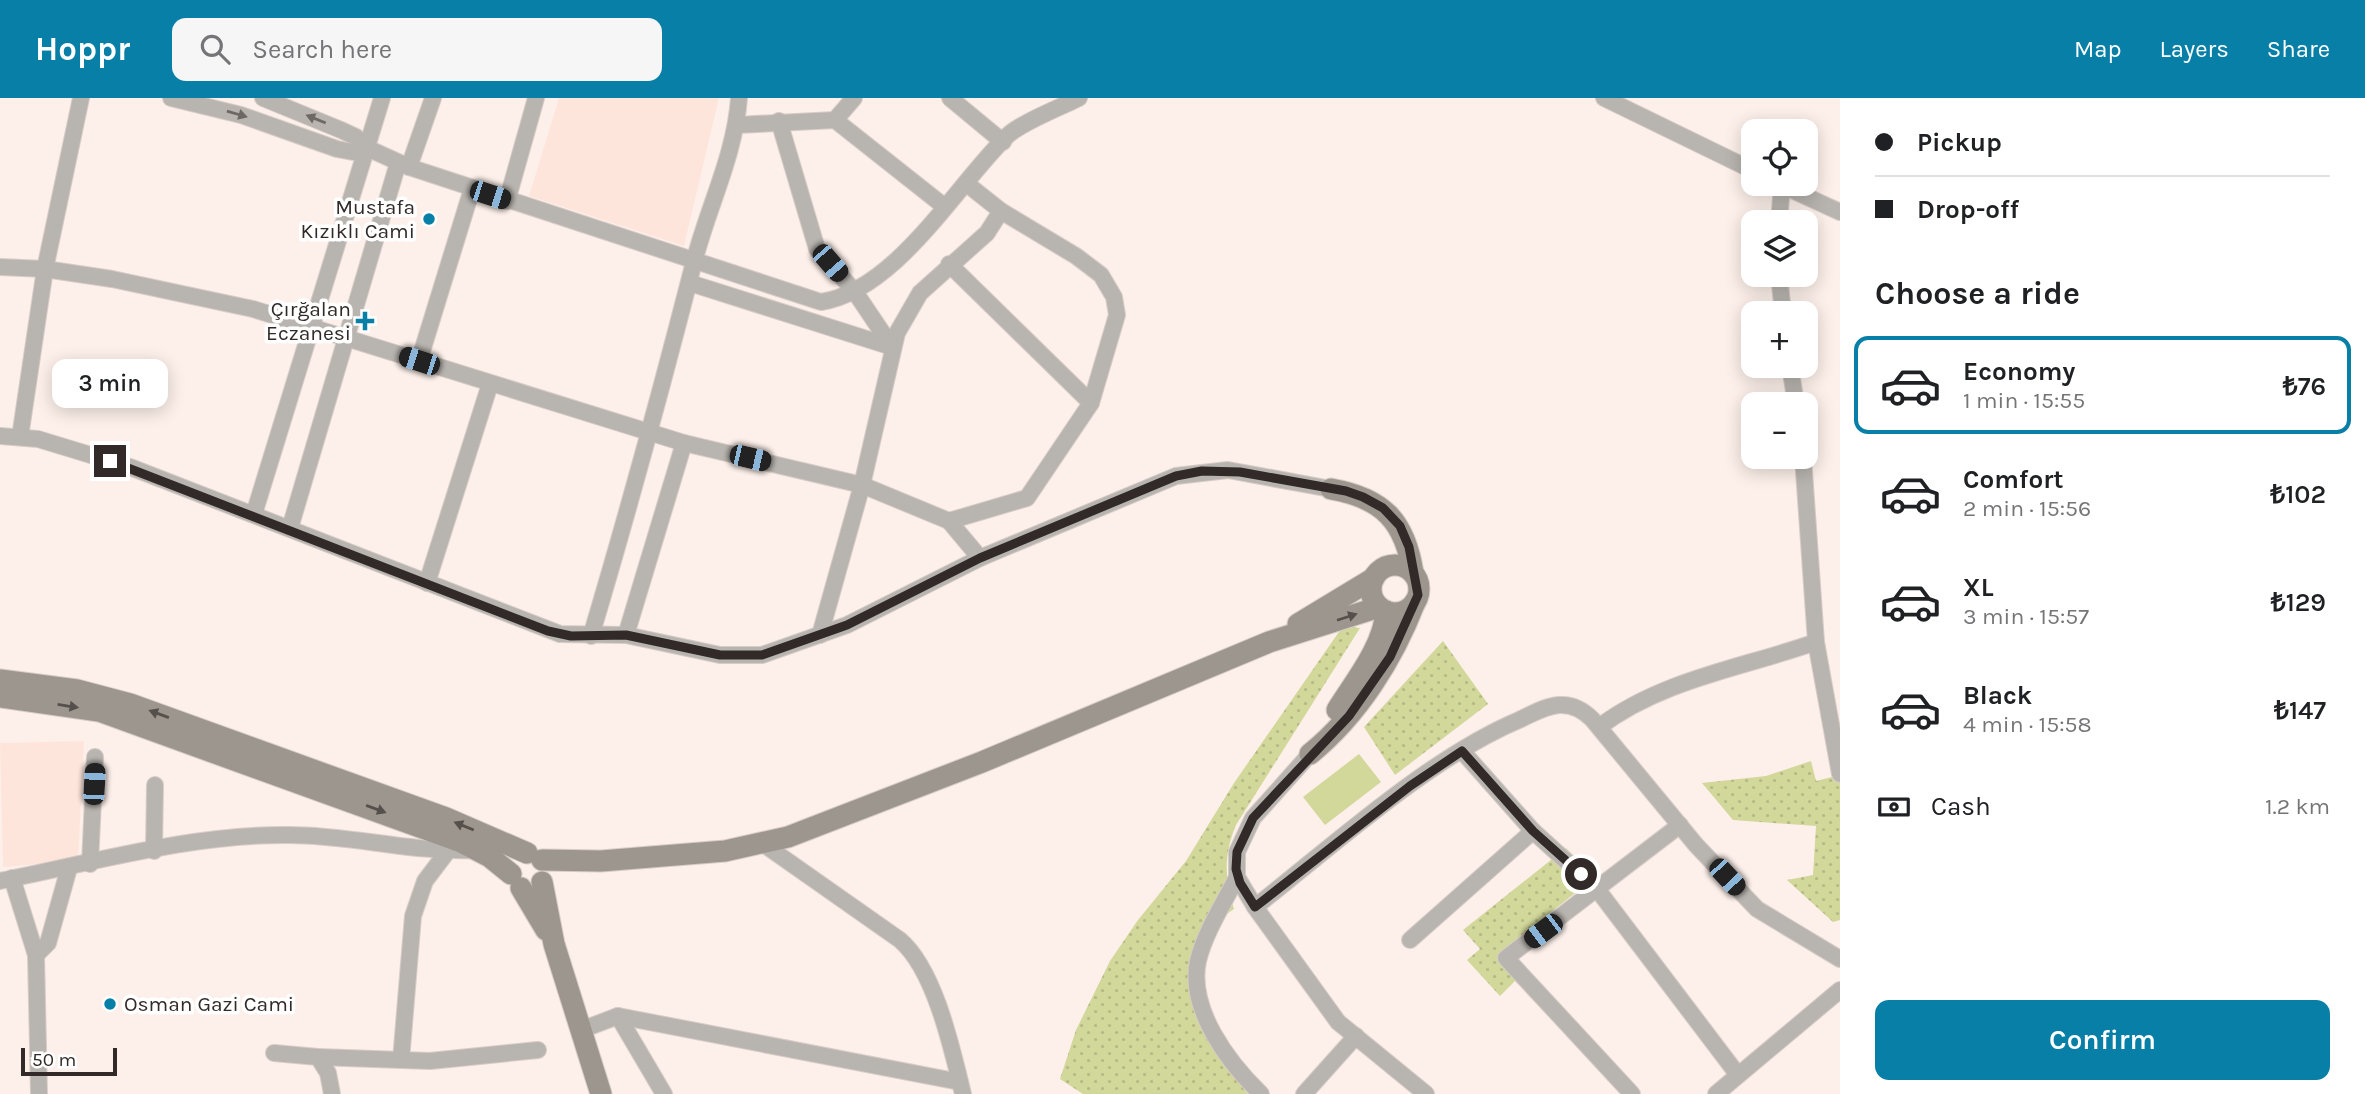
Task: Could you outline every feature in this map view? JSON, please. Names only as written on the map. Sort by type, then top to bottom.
[{"type":"street","points":[[20,436],[45,269],[81,98]]},
{"type":"street","points":[[171,98],[241,115],[337,149],[353,152],[365,147]]},
{"type":"street","points":[[263,98],[356,137],[365,147],[403,165],[821,302],[855,292],[878,276],[967,184],[1009,135],[1079,98]]},
{"type":"street","points":[[254,514],[382,98]]},
{"type":"street","points":[[290,528],[346,338],[403,165],[433,98]]},
{"type":"street","points":[[508,201],[536,98]]},
{"type":"street","points":[[591,636],[652,432],[694,262],[737,125],[739,98]]},
{"type":"street","points":[[835,120],[854,98]]},
{"type":"street","points":[[950,98],[1003,142]]},
{"type":"street","points":[[1604,98],[1741,165]]},
{"type":"street","points":[[737,125],[835,120],[945,207]]},
{"type":"street","points":[[779,121],[817,249],[855,292],[892,347]]},
{"type":"street","points":[[949,521],[1027,498],[1091,403],[1117,315],[1111,289],[1089,265],[1001,212],[967,184]]},
{"type":"street","points":[[419,361],[472,189]]},
{"type":"street","points":[[1804,196],[1840,212]]},
{"type":"street","points":[[820,635],[862,485],[892,347],[911,305],[929,282],[987,233],[1001,212]]},
{"type":"street","points":[[949,264],[1091,403]]},
{"type":"street","points":[[0,270],[45,269],[206,297],[312,326],[684,443],[862,485],[949,521],[980,558]]},
{"type":"street","points":[[690,283],[892,347]]},
{"type":"street","points":[[427,583],[490,384]]},
{"type":"street","points":[[0,436],[20,436],[130,467],[548,631],[571,636],[626,635],[739,657],[778,652],[820,635],[980,558],[1163,480],[1189,472],[1240,472],[1363,497],[1383,508],[1400,526],[1409,547],[1413,573],[1419,587],[1415,602],[1404,630],[1370,687],[1329,739],[1310,754],[1253,818],[1237,852],[1237,877],[1202,949],[1197,985],[1214,1033],[1233,1063],[1261,1094]]},
{"type":"street","points":[[626,635],[684,443]]},
{"type":"street","points":[[1804,469],[1816,642],[1840,774]]},
{"type":"street","points":[[1331,489],[1374,516],[1386,528],[1394,545],[1392,565]]},
{"type":"street","points":[[1269,642],[1374,578],[1385,567],[1392,565],[1407,568],[1413,573]]},
{"type":"street","points":[[1310,754],[1375,647],[1385,625],[1383,609],[1372,593],[1374,578]]},
{"type":"street","points":[[554,944],[516,881],[516,858],[662,857],[725,851],[762,843],[839,819],[1269,642],[1383,609],[1402,612],[1415,602]]},
{"type":"street","points":[[1599,727],[1630,705],[1664,688],[1816,642]]},
{"type":"street","points":[[0,680],[77,690],[130,704],[446,818],[535,857],[546,871],[542,882],[554,944],[601,1094]]},
{"type":"street","points":[[0,697],[69,705],[122,719],[315,787],[477,850],[516,881],[533,888],[542,882]]},
{"type":"street","points":[[1255,907],[1410,786],[1462,751],[1489,733],[1556,705],[1579,709],[1599,727],[1680,825],[1757,909],[1840,959]]},
{"type":"street","points":[[1462,751],[1533,831],[1597,889],[1738,1075]]},
{"type":"street","points":[[90,864],[95,757]]},
{"type":"street","points":[[154,851],[155,785]]},
{"type":"street","points":[[1632,1094],[1506,958],[1680,825]]},
{"type":"street","points":[[1410,940],[1533,831]]},
{"type":"street","points":[[39,1094],[36,955],[6,880],[205,841],[288,835],[357,839],[447,852],[477,850]]},
{"type":"street","points":[[581,1030],[618,1016],[962,1088],[929,979],[915,954],[900,940],[762,843]]},
{"type":"street","points":[[401,1060],[413,916],[425,881],[447,852]]},
{"type":"street","points":[[36,955],[48,943],[69,868]]},
{"type":"street","points":[[1237,877],[1255,907],[1338,1021],[1426,1094]]},
{"type":"street","points":[[1716,1094],[1840,990]]},
{"type":"street","points":[[618,1016],[664,1094]]},
{"type":"street","points":[[1304,1094],[1356,1037]]},
{"type":"street","points":[[274,1053],[430,1060],[538,1050]]},
{"type":"street","points":[[318,1056],[328,1073],[332,1094]]},
{"type":"shaded area","points":[[559,98],[719,98],[684,246],[529,196]]},
{"type":"shaded area","points":[[84,741],[78,861],[3,867],[0,743]]},
{"type":"green space","points":[[1343,626],[1360,628],[1236,825],[1229,846],[1227,867],[1228,888],[1234,909],[1208,927],[1199,978],[1223,1060],[1248,1094],[1083,1094],[1060,1079],[1076,1030],[1110,961],[1138,920],[1186,861],[1234,783]]},
{"type":"green space","points":[[1443,641],[1488,704],[1395,775],[1364,727]]},
{"type":"green space","points":[[1359,754],[1381,782],[1325,825],[1303,797]]},
{"type":"green space","points":[[1811,761],[1816,781],[1840,775],[1840,920],[1833,922],[1787,880],[1813,875],[1816,826],[1733,820],[1702,783],[1766,776]]},
{"type":"green space","points":[[1566,848],[1595,877],[1501,952],[1604,1058],[1596,1066],[1515,981],[1500,996],[1467,960],[1480,949],[1463,930]]},
{"type":"place","name":"Mustafa Kızıklı Cami","points":[[429,219]]},
{"type":"place","name":"Çırğalan Eczanesi","points":[[365,321]]},
{"type":"place","name":"Osman Gazi Cami","points":[[110,1004]]},
{"type":"route","points":[[110,461],[169,481],[548,631],[571,636],[626,635],[739,657],[778,652],[847,625],[980,558],[1163,480],[1189,472],[1228,470],[1346,491],[1383,508],[1400,526],[1409,547],[1413,573],[1419,587],[1418,595],[1390,657],[1349,716],[1329,739],[1280,785],[1253,818],[1237,852],[1237,877],[1243,889],[1255,907],[1410,786],[1462,751],[1533,831],[1581,874]]}]
